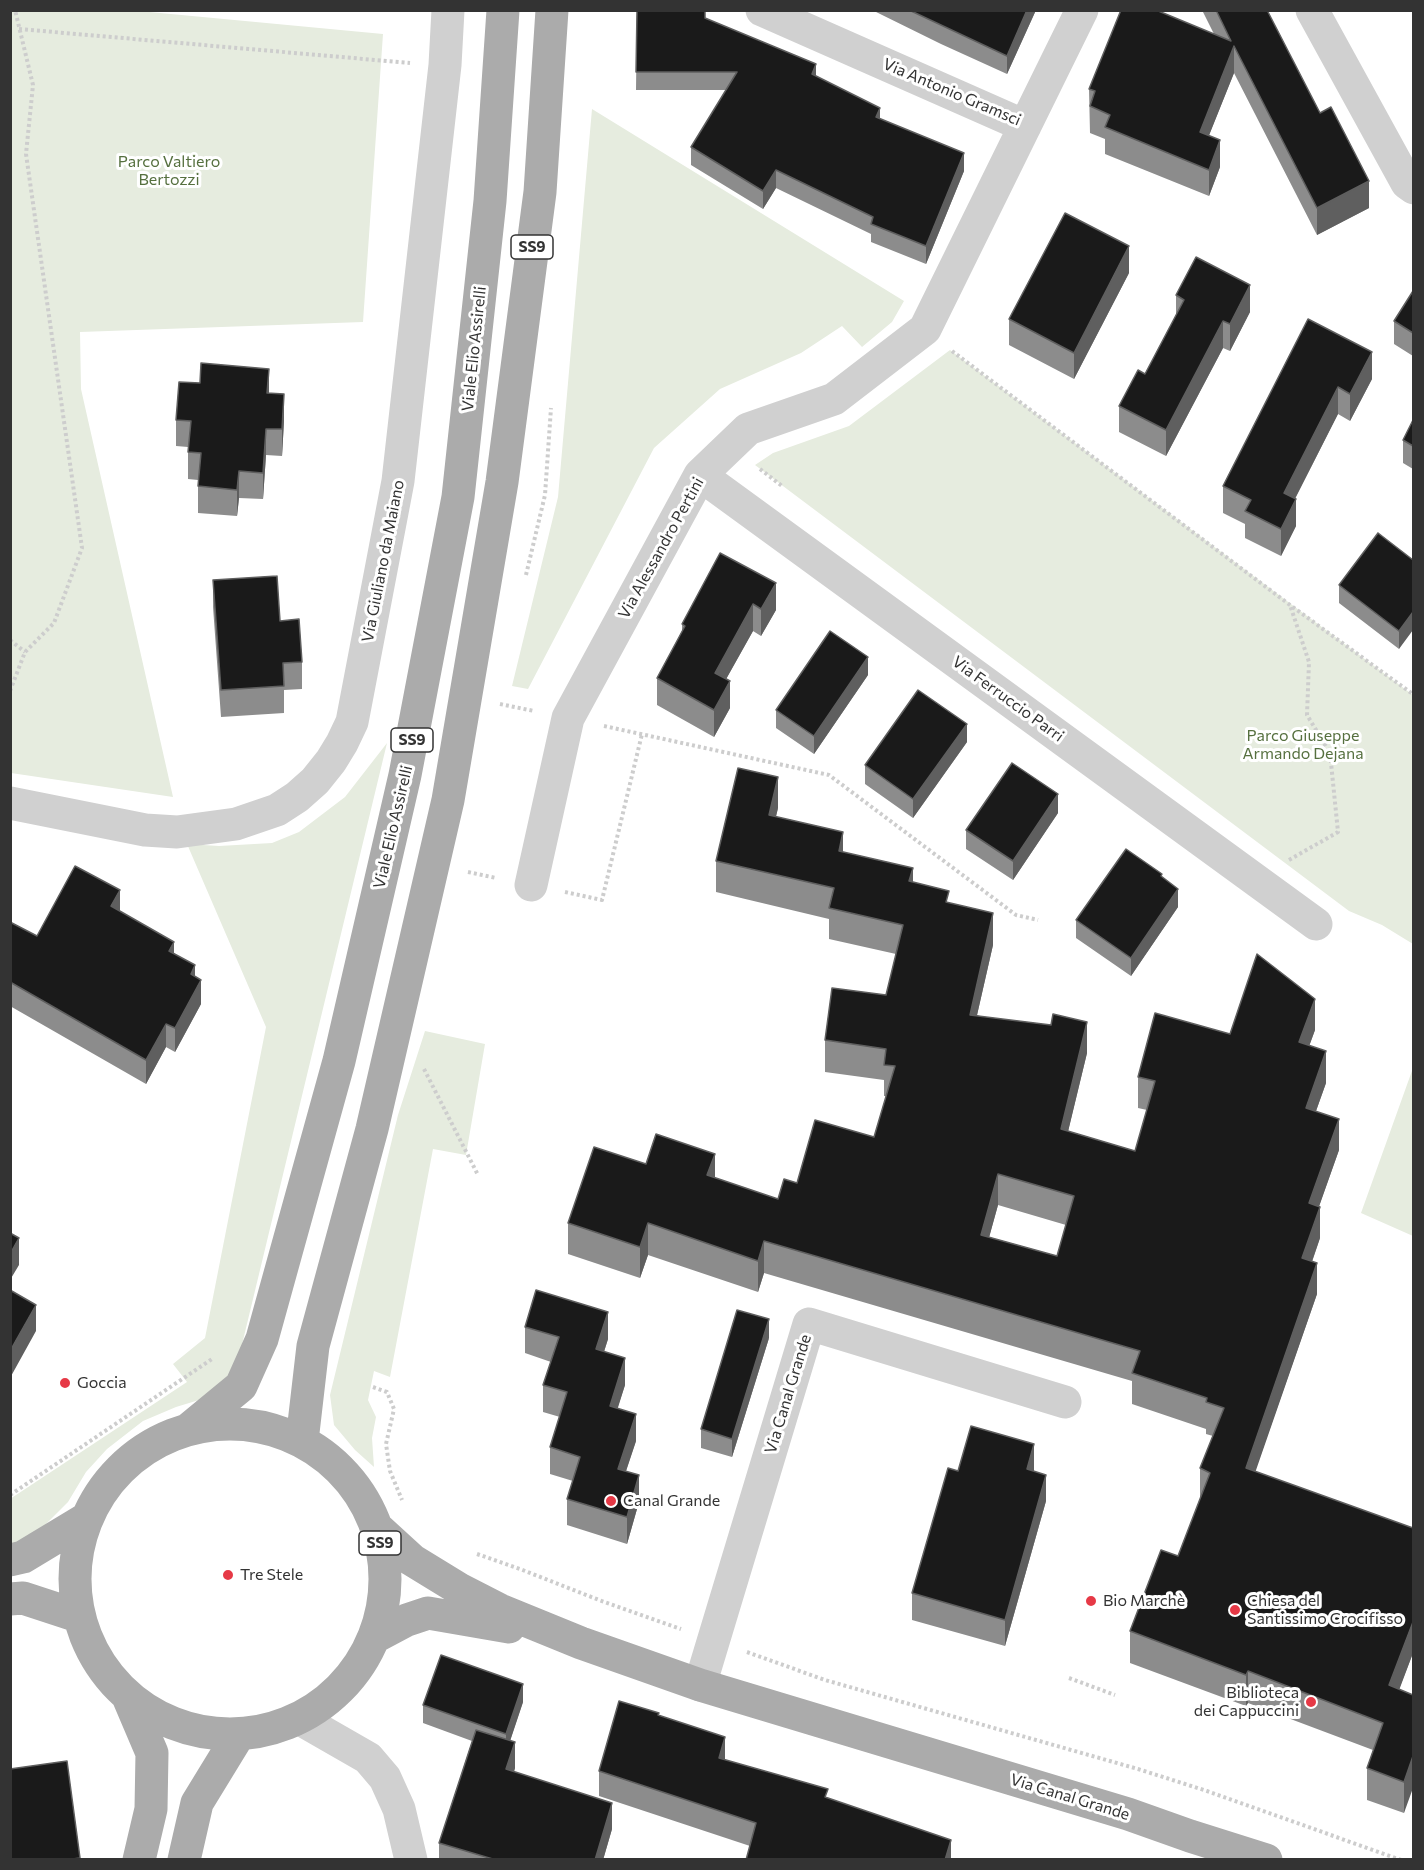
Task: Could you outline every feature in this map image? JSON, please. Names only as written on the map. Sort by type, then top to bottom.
[{"type":"main road","name":"Viale Elio Assirelli","points":[[190,1428],[241,1386],[262,1339],[339,1061],[402,786],[458,497],[490,201],[503,10]]},
{"type":"main road","name":"SS9","points":[[302,1441],[313,1346],[372,1129],[448,800],[502,482],[540,192],[552,10]]},
{"type":"main road","name":"SS9","points":[[228,1423],[238,1424],[266,1428],[302,1441],[334,1463],[360,1492],[377,1528],[385,1564],[385,1601],[375,1637],[357,1670],[332,1698],[300,1719],[270,1730],[238,1736],[200,1733],[162,1720],[129,1699],[97,1662],[78,1616],[74,1567],[86,1519],[110,1478],[147,1447],[190,1428],[228,1423]]},
{"type":"main road","points":[[10,1560],[23,1557],[86,1519]]},
{"type":"main road","name":"Via Canal Grande","points":[[377,1528],[412,1560],[461,1590],[500,1610],[581,1643],[700,1685],[1128,1814],[1266,1860]]},
{"type":"main road","points":[[10,1599],[23,1598],[78,1616]]},
{"type":"main road","name":"Via Canal Grande","points":[[375,1637],[428,1612],[581,1643]]},
{"type":"main road","name":"SS9","points":[[129,1699],[152,1753],[151,1809],[139,1860]]},
{"type":"main road","points":[[184,1860],[197,1803],[238,1736]]},
{"type":"street","name":"Via Giuliano da Maiano","points":[[10,803],[145,830],[177,832],[236,824],[277,810],[297,797],[321,774],[342,743],[352,722],[398,481],[445,64],[448,10]]},
{"type":"street","name":"Via Antonio Gramsci","points":[[762,10],[1025,126],[1082,10]]},
{"type":"street","points":[[1312,10],[1407,183],[1413,188]]},
{"type":"street","name":"Via Alessandro Pertini","points":[[531,885],[568,718],[700,475],[748,429],[834,399],[925,329],[1025,126]]},
{"type":"street","name":"Via Ferruccio Parri","points":[[700,475],[1316,924]]},
{"type":"street","name":"Via Canal Grande","points":[[700,1685],[809,1324],[1065,1402]]},
{"type":"street","points":[[300,1719],[368,1758],[385,1778],[399,1809],[411,1860]]},
{"type":"path","points":[[10,691],[25,652],[54,624],[82,548],[26,154],[33,85],[15,10]]},
{"type":"path","points":[[19,29],[412,63]]},
{"type":"path","points":[[925,329],[1290,605],[1413,695]]},
{"type":"path","points":[[1268,889],[1285,862],[1338,832],[1330,753],[1307,715],[1309,662],[1290,605]]},
{"type":"path","points":[[10,640],[25,652]]},
{"type":"path","points":[[601,725],[829,775],[1016,915],[1038,920]]},
{"type":"path","points":[[420,1060],[478,1175]]},
{"type":"path","points":[[10,1495],[217,1355]]},
{"type":"path","points":[[373,1387],[387,1392],[394,1409],[386,1444],[390,1471],[406,1510]]},
{"type":"path","points":[[471,1551],[655,1620]]},
{"type":"path","points":[[739,1649],[825,1680],[1146,1772],[1401,1860]]},
{"type":"path","points":[[1069,1678],[1115,1695]]},
{"type":"green space","name":"Parco Valtiero Bertozzi","points":[[11,10],[139,11],[383,34],[363,322],[80,332],[81,389],[173,797],[11,773]]},
{"type":"green space","points":[[592,109],[904,301],[892,322],[862,347],[842,326],[801,353],[720,389],[654,448],[528,689],[512,686],[558,497]]},
{"type":"green space","name":"Parco Giuseppe Armando Dejana","points":[[950,350],[1413,695],[1413,944],[1382,925],[1349,911],[755,465],[773,453],[849,426]]},
{"type":"green space","points":[[387,743],[239,1357],[224,1384],[199,1400],[143,1421],[107,1449],[86,1472],[68,1502],[41,1529],[11,1546],[10,1499],[187,1382],[173,1364],[205,1338],[266,1027],[187,844],[219,846],[272,843],[299,832],[345,797]]},
{"type":"green space","points":[[425,1031],[485,1044],[466,1155],[433,1149],[390,1377],[374,1371],[368,1400],[376,1417],[372,1438],[374,1467],[355,1450],[334,1425],[330,1395],[398,1115]]},
{"type":"green space","points":[[1413,1068],[1413,1236],[1361,1213]]},
{"type":"building","points":[[909,10],[1027,10],[1007,56]]},
{"type":"building","points":[[1121,10],[1156,10],[1231,41],[1216,10],[1267,10],[1320,113],[1331,107],[1369,181],[1317,208],[1234,46],[1200,132],[1220,140],[1209,170],[1105,127],[1110,115],[1090,106],[1095,91],[1089,89]]},
{"type":"building","points":[[637,11],[705,11],[705,18],[816,64],[812,74],[880,108],[876,117],[964,153],[926,246],[871,224],[873,217],[776,170],[763,191],[691,147],[737,72],[636,72]]},
{"type":"building","points":[[1065,213],[1129,246],[1074,353],[1009,319]]},
{"type":"building","points":[[1196,257],[1250,285],[1230,324],[1223,321],[1166,430],[1119,406],[1138,370],[1145,374],[1184,300],[1176,295]]},
{"type":"building","points":[[1413,291],[1413,333],[1394,321]]},
{"type":"building","points":[[1308,319],[1372,352],[1350,394],[1338,387],[1284,493],[1296,499],[1281,529],[1245,511],[1251,500],[1223,486]]},
{"type":"building","points":[[201,363],[269,369],[267,393],[284,394],[282,429],[266,429],[263,473],[239,471],[237,490],[198,486],[201,453],[188,452],[191,421],[176,420],[179,382],[200,383]]},
{"type":"building","points":[[1413,420],[1413,446],[1403,440]]},
{"type":"building","points":[[1378,533],[1413,560],[1413,612],[1399,631],[1339,585]]},
{"type":"building","points":[[720,553],[776,583],[761,609],[753,604],[715,673],[730,681],[714,710],[657,678],[685,626],[682,624]]},
{"type":"building","points":[[277,576],[280,621],[299,619],[302,662],[283,663],[284,686],[221,690],[213,580]]},
{"type":"building","points":[[830,631],[868,657],[814,736],[776,710]]},
{"type":"building","points":[[918,690],[967,724],[913,799],[865,765]]},
{"type":"building","points":[[1012,763],[1058,794],[1013,861],[966,830]]},
{"type":"building","points":[[738,768],[778,777],[769,815],[843,832],[839,851],[913,868],[909,881],[949,891],[946,902],[993,913],[970,1015],[1051,1025],[1053,1014],[1087,1022],[1061,1129],[1135,1151],[1155,1081],[1138,1077],[1155,1013],[1230,1034],[1257,954],[1315,999],[1299,1042],[1326,1051],[1306,1108],[1339,1119],[1309,1203],[1320,1207],[1302,1258],[1317,1263],[1246,1468],[1413,1528],[1413,1622],[1389,1685],[1413,1695],[1413,1756],[1404,1782],[1367,1768],[1383,1723],[1248,1671],[1246,1675],[1130,1631],[1161,1550],[1178,1556],[1210,1473],[1200,1468],[1224,1408],[1206,1402],[1207,1398],[1132,1373],[1140,1351],[764,1241],[758,1261],[648,1223],[640,1247],[568,1223],[594,1147],[646,1164],[656,1134],[715,1154],[707,1175],[778,1199],[784,1179],[797,1183],[815,1120],[874,1137],[895,1066],[884,1065],[886,1049],[825,1040],[832,988],[886,995],[903,925],[829,908],[834,888],[716,861]],"holes":[[[998,1174],[1074,1196],[1057,1256],[981,1235]]]},
{"type":"building","points":[[1126,849],[1162,874],[1161,876],[1178,889],[1131,958],[1076,920]]},
{"type":"building","points":[[75,866],[120,890],[111,906],[174,942],[169,951],[195,965],[191,974],[201,980],[175,1028],[166,1024],[146,1060],[10,982],[10,922],[37,936]]},
{"type":"building","points":[[10,1233],[19,1238],[10,1254]]},
{"type":"building","points":[[10,1290],[36,1305],[10,1351]]},
{"type":"building","points":[[536,1290],[608,1312],[596,1349],[625,1358],[610,1406],[636,1414],[618,1469],[639,1475],[627,1517],[567,1499],[580,1457],[550,1447],[567,1392],[543,1385],[559,1337],[525,1327]]},
{"type":"building","points":[[737,1310],[769,1319],[732,1439],[701,1429]]},
{"type":"building","points":[[971,1426],[1034,1444],[1027,1469],[1046,1475],[1005,1620],[912,1593],[948,1468],[958,1471]]},
{"type":"building","points":[[441,1655],[523,1684],[506,1734],[423,1705]]},
{"type":"building","points":[[619,1701],[725,1737],[719,1758],[828,1789],[825,1797],[951,1840],[945,1860],[746,1860],[756,1823],[599,1771]]},
{"type":"building","points":[[476,1730],[515,1742],[506,1769],[612,1803],[595,1860],[496,1860],[439,1843]]},
{"type":"building","points":[[67,1761],[80,1858],[10,1860],[10,1769]]},
{"type":"place","name":"Goccia","points":[[65,1383]]},
{"type":"place","name":"Canal Grande","points":[[611,1501]]},
{"type":"place","name":"Tre Stele","points":[[228,1575]]},
{"type":"place","name":"Bio Marchè","points":[[1091,1601]]},
{"type":"place","name":"Chiesa del Santissimo Crocifisso","points":[[1235,1610]]},
{"type":"place","name":"Biblioteca dei Cappuccini","points":[[1311,1702]]}]
